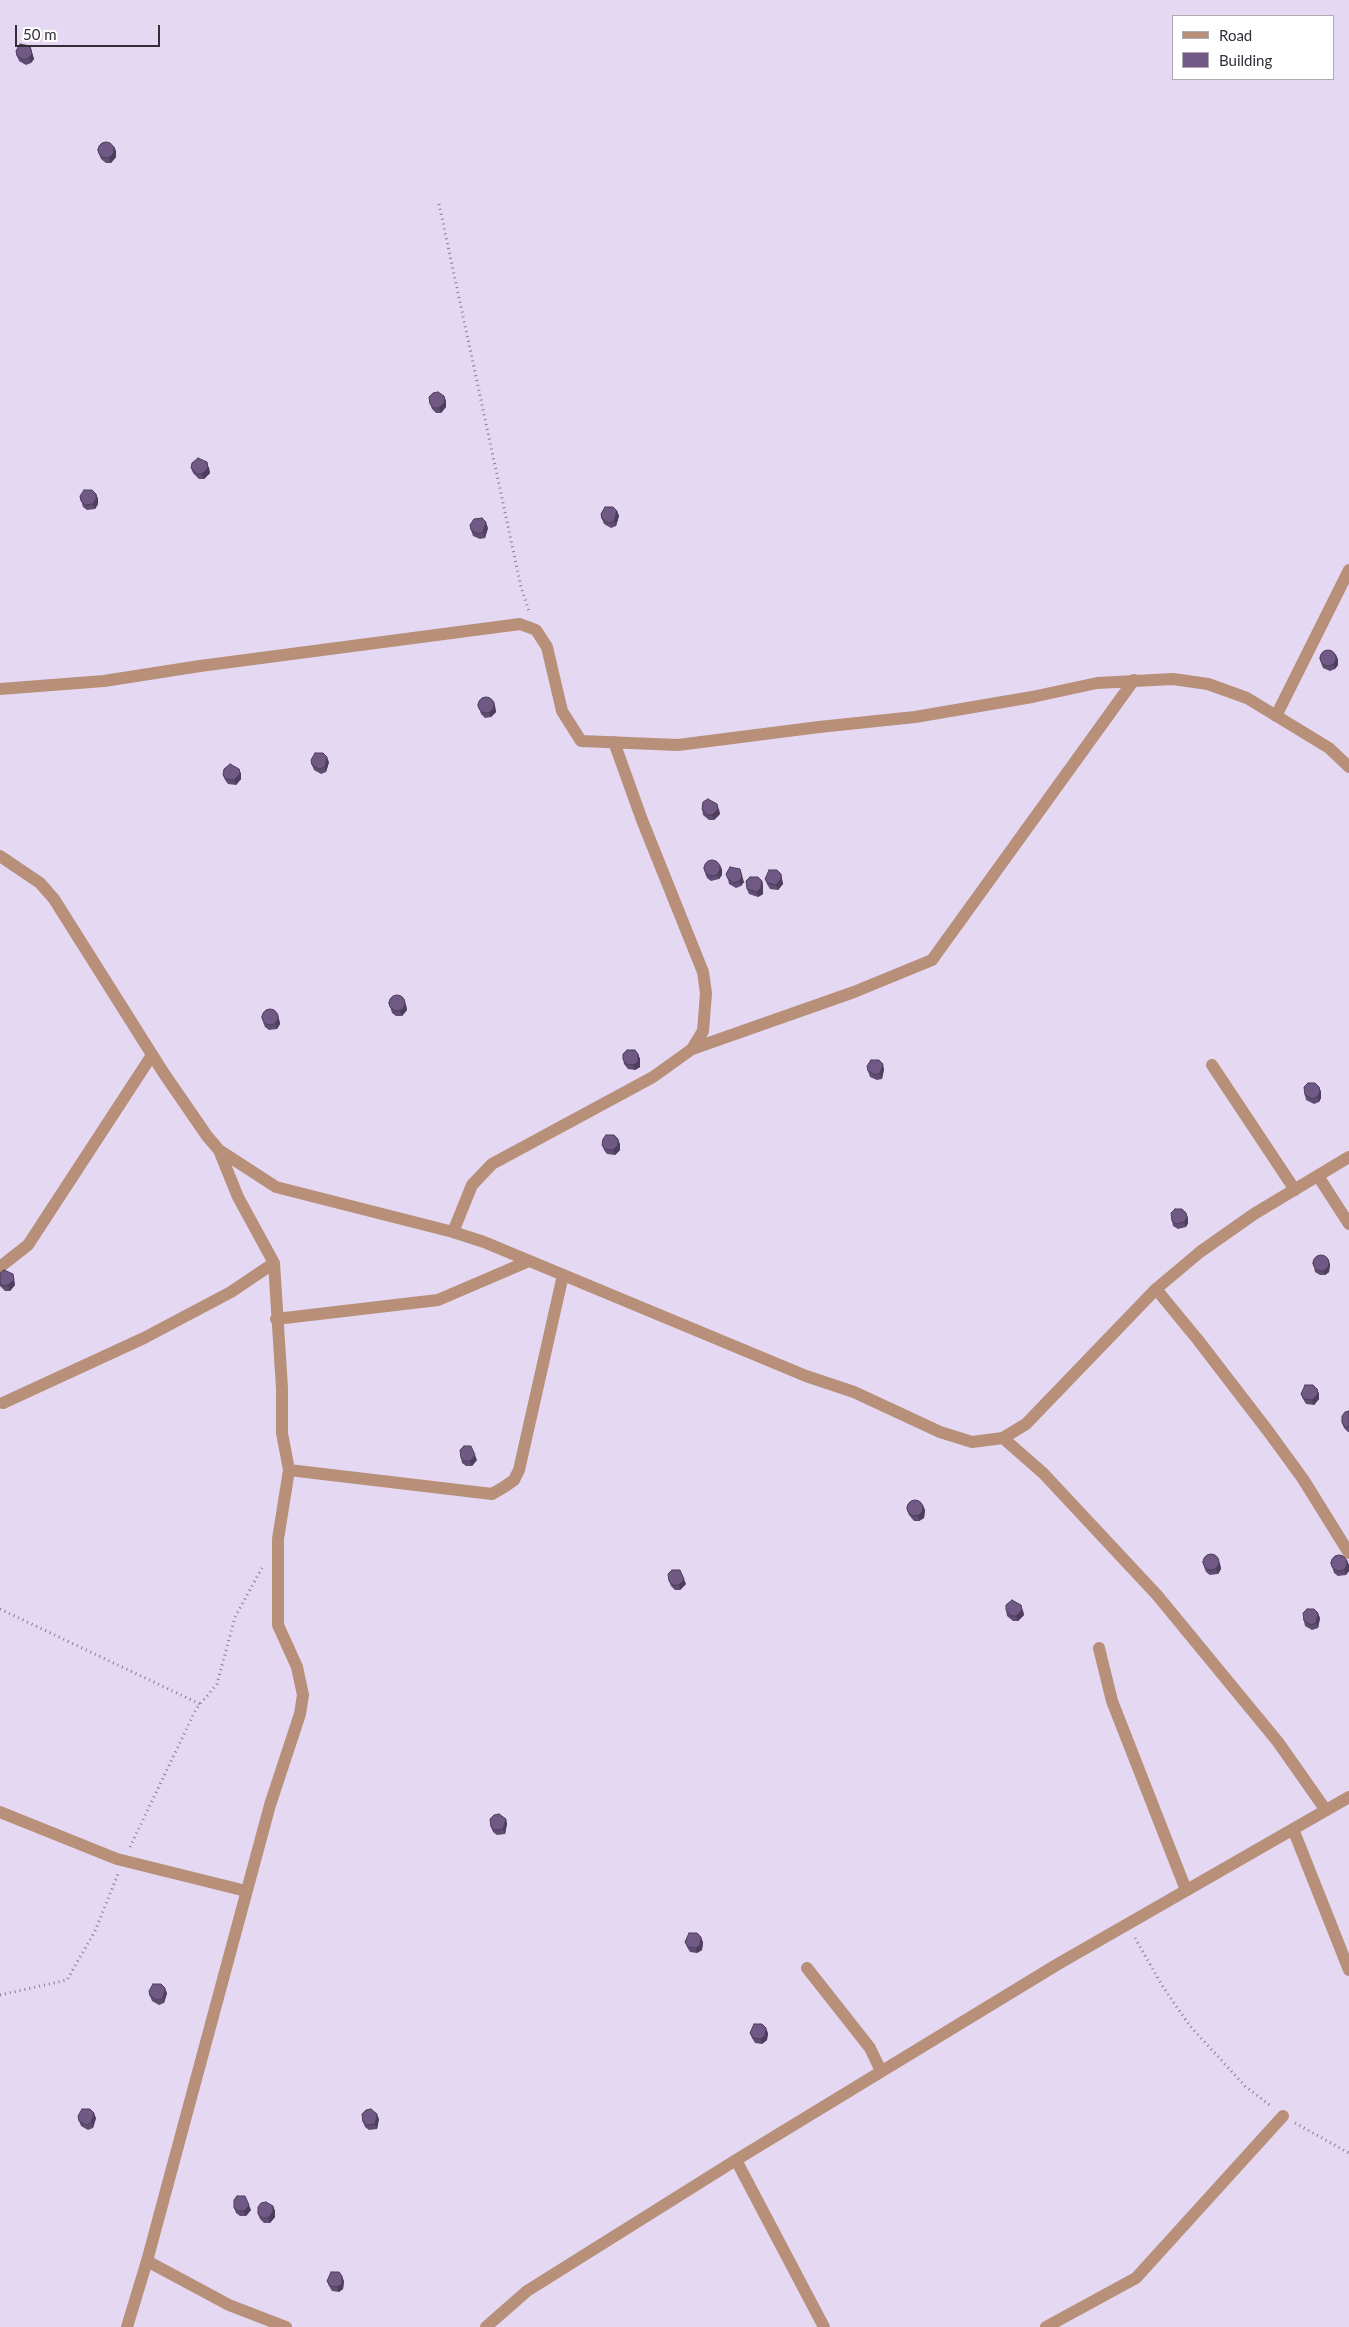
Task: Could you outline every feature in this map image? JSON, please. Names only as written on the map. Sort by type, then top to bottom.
[{"type":"street","points":[[1276,716],[1349,570]]},
{"type":"street","points":[[0,689],[104,681],[200,666],[520,624],[536,630],[547,647],[562,711],[581,741],[678,745],[915,717],[1032,697],[1097,683],[1172,679],[1208,684],[1246,698],[1329,748],[1349,767]]},
{"type":"street","points":[[453,1232],[472,1185],[492,1164],[653,1077],[692,1049],[854,992],[932,960],[1134,680]]},
{"type":"street","points":[[614,742],[642,820],[703,972],[706,993],[703,1031],[692,1049]]},
{"type":"street","points":[[0,856],[40,883],[54,900],[152,1056],[207,1136],[219,1150],[276,1186],[453,1232],[529,1260],[806,1376],[854,1392],[940,1432],[972,1442],[1003,1438],[1026,1424],[1156,1289],[1200,1252],[1349,1157]]},
{"type":"street","points":[[0,1267],[28,1245],[152,1056]]},
{"type":"street","points":[[1212,1065],[1295,1190]]},
{"type":"street","points":[[127,2327],[148,2261],[246,1891],[270,1805],[300,1714],[303,1695],[297,1667],[278,1625],[278,1539],[289,1470],[282,1433],[282,1388],[276,1319],[274,1263],[238,1197],[219,1150]]},
{"type":"street","points":[[1318,1176],[1349,1224]]},
{"type":"street","points":[[276,1319],[438,1300],[529,1260]]},
{"type":"street","points":[[4,1403],[144,1338],[231,1292],[274,1263]]},
{"type":"street","points":[[289,1470],[492,1494],[514,1480],[537,1395],[563,1275]]},
{"type":"street","points":[[1156,1289],[1198,1340],[1280,1447],[1303,1479],[1349,1553]]},
{"type":"street","points":[[1003,1438],[1042,1473],[1157,1595],[1278,1742],[1325,1810]]},
{"type":"street","points":[[1099,1648],[1112,1701],[1186,1890]]},
{"type":"street","points":[[486,2327],[527,2291],[736,2160],[1127,1924],[1349,1797]]},
{"type":"street","points":[[0,1812],[123,1861],[246,1891]]},
{"type":"street","points":[[1293,1829],[1349,1970]]},
{"type":"street","points":[[807,1968],[870,2048],[881,2071]]},
{"type":"street","points":[[1046,2327],[1136,2278],[1283,2116]]},
{"type":"street","points":[[736,2160],[824,2327]]},
{"type":"street","points":[[148,2261],[229,2305],[286,2327]]},
{"type":"path","points":[[439,204],[521,587],[536,630]]},
{"type":"path","points":[[0,1995],[67,1980],[95,1931],[123,1861],[200,1704],[217,1684],[235,1617],[264,1565]]},
{"type":"path","points":[[0,1610],[200,1704]]},
{"type":"path","points":[[1127,1924],[1163,1987],[1190,2026],[1245,2086],[1283,2116],[1349,2153]]},
{"type":"building","points":[[20,44],[30,46],[32,54],[29,58],[24,60],[17,56],[16,51]]},
{"type":"building","points":[[106,142],[112,144],[114,150],[112,156],[106,158],[100,156],[98,150],[100,144]]},
{"type":"building","points":[[438,392],[444,396],[445,402],[439,408],[434,408],[430,404],[429,397],[433,393]]},
{"type":"building","points":[[198,458],[207,462],[208,468],[202,474],[197,474],[191,468],[192,463]]},
{"type":"building","points":[[84,490],[92,490],[96,494],[93,504],[85,505],[81,501],[80,496]]},
{"type":"building","points":[[605,507],[613,507],[617,511],[614,521],[609,523],[602,519],[601,514]]},
{"type":"building","points":[[482,518],[486,522],[483,532],[478,534],[471,530],[470,525],[474,519]]},
{"type":"building","points":[[1328,650],[1334,652],[1336,658],[1334,664],[1328,666],[1322,664],[1320,658],[1322,652]]},
{"type":"building","points":[[486,697],[492,699],[494,705],[492,711],[486,713],[480,711],[478,705],[480,699]]},
{"type":"building","points":[[315,753],[323,753],[327,757],[325,767],[319,769],[312,765],[311,760]]},
{"type":"building","points":[[230,764],[239,769],[240,774],[234,780],[226,779],[223,775],[224,769]]},
{"type":"building","points":[[708,799],[717,804],[718,809],[712,815],[707,815],[702,809],[703,802]]},
{"type":"building","points":[[712,860],[718,862],[720,868],[718,874],[712,876],[706,874],[704,868],[706,862]]},
{"type":"building","points":[[730,867],[740,869],[742,877],[739,881],[734,883],[728,879],[726,874]]},
{"type":"building","points":[[769,870],[777,870],[781,874],[781,879],[776,885],[768,883],[765,879]]},
{"type":"building","points":[[750,877],[758,877],[762,881],[761,888],[757,892],[747,889],[746,881]]},
{"type":"building","points":[[397,995],[405,1003],[397,1011],[389,1003]]},
{"type":"building","points":[[270,1009],[276,1011],[278,1017],[276,1023],[270,1025],[264,1023],[262,1017],[264,1011]]},
{"type":"building","points":[[627,1050],[635,1050],[638,1054],[638,1062],[633,1065],[626,1064],[623,1054]]},
{"type":"building","points":[[871,1060],[879,1060],[883,1064],[880,1073],[875,1075],[868,1071],[867,1066]]},
{"type":"building","points":[[1308,1083],[1315,1083],[1319,1087],[1320,1092],[1317,1097],[1312,1099],[1305,1095],[1304,1087]]},
{"type":"building","points":[[606,1135],[614,1135],[618,1139],[618,1145],[613,1150],[605,1149],[602,1145]]},
{"type":"building","points":[[1175,1209],[1182,1209],[1186,1213],[1187,1218],[1184,1222],[1176,1224],[1172,1221],[1171,1213]]},
{"type":"building","points":[[1321,1255],[1327,1257],[1329,1263],[1327,1269],[1321,1271],[1315,1269],[1313,1263],[1315,1257]]},
{"type":"building","points":[[4,1270],[13,1274],[14,1280],[8,1285],[3,1286],[0,1283],[0,1273]]},
{"type":"building","points":[[1305,1385],[1313,1385],[1317,1389],[1318,1394],[1312,1400],[1304,1399],[1301,1394]]},
{"type":"building","points":[[1349,1411],[1349,1427],[1346,1427],[1342,1423],[1342,1416],[1345,1412]]},
{"type":"building","points":[[464,1446],[471,1446],[475,1455],[470,1461],[465,1461],[461,1458],[460,1450]]},
{"type":"building","points":[[915,1500],[921,1502],[923,1508],[921,1514],[915,1516],[909,1514],[907,1508],[909,1502]]},
{"type":"building","points":[[1211,1554],[1217,1556],[1219,1562],[1217,1568],[1211,1570],[1205,1568],[1203,1562],[1205,1556]]},
{"type":"building","points":[[1339,1555],[1347,1563],[1339,1571],[1331,1563]]},
{"type":"building","points":[[672,1570],[680,1570],[684,1579],[679,1585],[673,1585],[669,1581],[668,1574]]},
{"type":"building","points":[[1012,1600],[1021,1605],[1022,1610],[1016,1616],[1011,1616],[1006,1610],[1006,1605]]},
{"type":"building","points":[[1307,1609],[1314,1609],[1318,1613],[1316,1623],[1311,1625],[1304,1621],[1303,1613]]},
{"type":"building","points":[[499,1814],[506,1819],[503,1829],[495,1830],[491,1827],[490,1819],[494,1815]]},
{"type":"building","points":[[689,1933],[697,1933],[701,1937],[700,1945],[696,1948],[688,1947],[685,1942]]},
{"type":"building","points":[[153,1984],[161,1984],[165,1988],[163,1998],[157,2000],[150,1996],[149,1991]]},
{"type":"building","points":[[754,2024],[762,2024],[766,2028],[765,2035],[761,2039],[753,2038],[750,2033]]},
{"type":"building","points":[[82,2109],[90,2109],[94,2113],[91,2123],[86,2125],[79,2121],[78,2116]]},
{"type":"building","points":[[371,2109],[377,2114],[375,2124],[367,2125],[363,2122],[362,2114],[366,2110]]},
{"type":"building","points":[[237,2196],[245,2196],[249,2205],[244,2211],[238,2211],[234,2208],[234,2200]]},
{"type":"building","points":[[266,2202],[273,2206],[273,2212],[268,2218],[263,2218],[258,2214],[258,2207],[261,2203]]},
{"type":"building","points":[[331,2272],[339,2272],[342,2276],[342,2284],[337,2287],[330,2286],[327,2281]]}]
